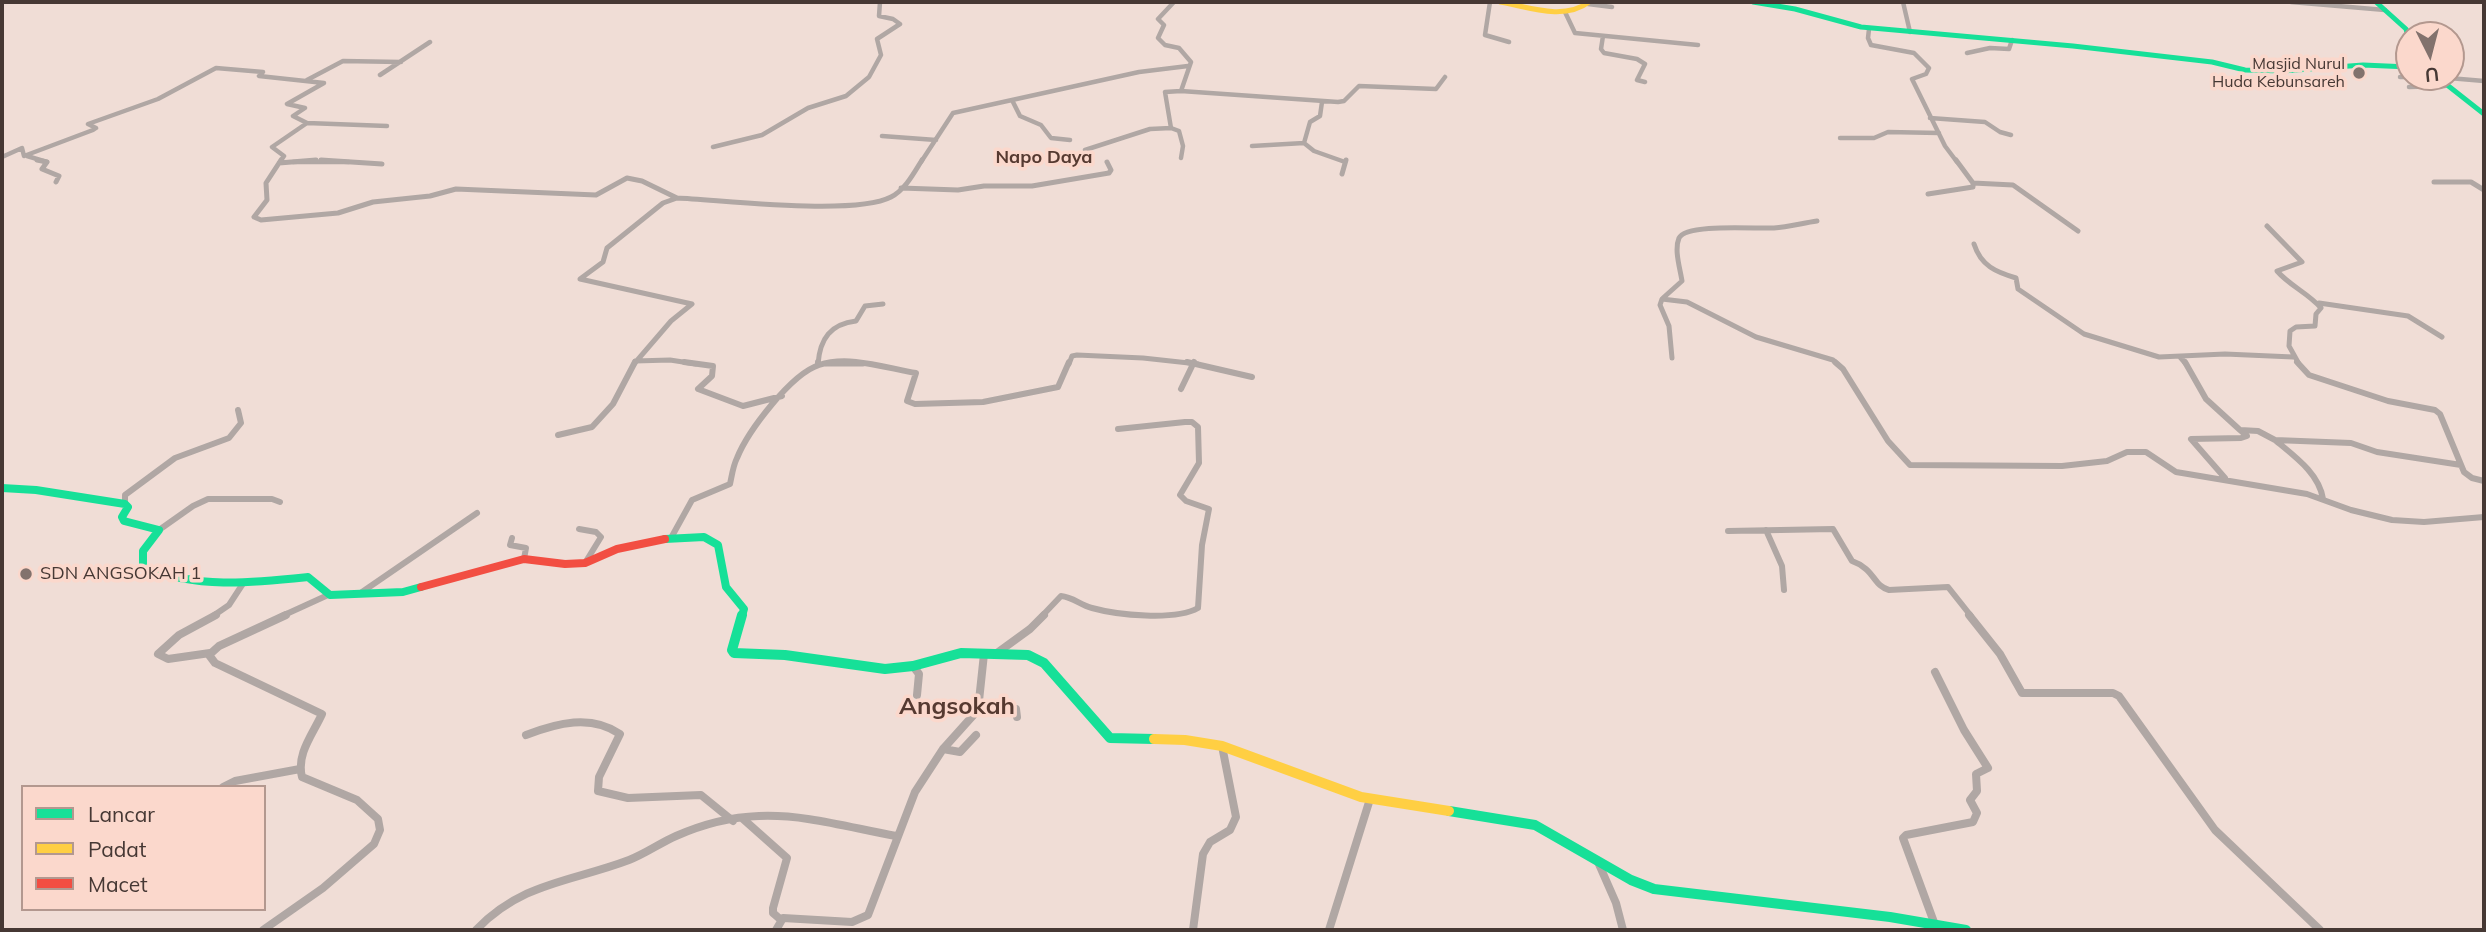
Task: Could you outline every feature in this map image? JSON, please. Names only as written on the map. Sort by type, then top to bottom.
[{"type":"street","points":[[712,147],[762,135],[808,108],[846,96],[867,79],[881,55],[877,39],[900,24],[893,19],[879,16],[880,2]]},
{"type":"street","points":[[1174,2],[1158,19],[1164,24],[1158,38],[1165,45],[1180,48],[1184,57],[1191,62],[1184,73],[1185,82],[1181,91]]},
{"type":"street","points":[[1490,2],[1485,35],[1508,42]]},
{"type":"street","points":[[1500,2],[1565,12],[1583,9],[1588,3],[1612,7]]},
{"type":"street","points":[[1753,2],[1795,9],[1866,28],[2012,40],[2199,61],[2250,71],[2363,65],[2395,66]]},
{"type":"street","points":[[1903,2],[1910,32]]},
{"type":"street","points":[[2291,2],[2385,10]]},
{"type":"street","points":[[2376,2],[2397,21]]},
{"type":"street","points":[[1565,12],[1575,33],[1698,45]]},
{"type":"street","points":[[1866,28],[1871,44],[1914,53],[1929,68],[1926,74],[1912,79],[1930,118],[1973,183]]},
{"type":"street","points":[[1603,36],[1601,49],[1604,53],[1637,59],[1645,64],[1637,80],[1645,82]]},
{"type":"street","points":[[1967,53],[1990,48],[2009,49],[2012,40]]},
{"type":"street","points":[[380,75],[430,42]]},
{"type":"street","points":[[305,80],[345,61],[401,62]]},
{"type":"street","points":[[307,123],[272,147],[285,156],[266,183],[267,200],[254,217],[256,219],[326,215],[376,202],[430,197],[456,189],[596,195],[622,179],[629,178],[642,181],[677,198],[801,205],[865,203],[889,199],[901,188],[953,113],[1013,102],[1139,72],[1188,66]]},
{"type":"street","points":[[27,156],[93,130],[96,128],[88,124],[158,99],[216,68],[263,72],[259,76],[264,78],[324,83],[287,105],[304,108],[293,116],[307,123],[387,126]]},
{"type":"street","points":[[1171,128],[1166,92],[1239,93],[1342,102],[1361,86],[1436,89],[1445,77]]},
{"type":"street","points":[[2465,81],[2484,81]]},
{"type":"street","points":[[2453,91],[2484,114]]},
{"type":"street","points":[[1013,102],[1020,116],[1041,125],[1051,138],[1070,140]]},
{"type":"street","points":[[1304,143],[1310,122],[1320,116],[1322,102]]},
{"type":"street","points":[[1930,118],[1985,122],[2000,132],[2011,135]]},
{"type":"street","points":[[1085,150],[1150,129],[1171,128],[1179,131],[1183,146],[1181,158]]},
{"type":"street","points":[[1840,138],[1874,138],[1888,132],[1939,133]]},
{"type":"street","points":[[882,136],[936,140]]},
{"type":"street","points":[[1252,146],[1304,143],[1314,150],[1346,160],[1342,174]]},
{"type":"street","points":[[2,157],[22,148],[30,159],[47,162],[42,169],[59,176],[56,182]]},
{"type":"street","points":[[279,163],[318,160],[382,164]]},
{"type":"street","points":[[901,188],[958,190],[1043,185],[1109,173],[1111,170],[1107,162]]},
{"type":"street","points":[[2434,182],[2471,182],[2484,190]]},
{"type":"street","points":[[1928,194],[1973,187],[1973,183]]},
{"type":"street","points":[[1973,183],[2013,185],[2078,231]]},
{"type":"street","points":[[558,435],[592,428],[613,404],[635,361],[671,321],[692,304],[580,278],[603,262],[607,248],[663,203],[677,198]]},
{"type":"street","points":[[1672,358],[1669,326],[1660,305],[1662,299],[1682,281],[1677,248],[1680,236],[1685,232],[1703,229],[1775,228],[1817,221]]},
{"type":"street","points":[[2267,226],[2302,262],[2277,271],[2290,286],[2319,303],[2408,316],[2442,337]]},
{"type":"street","points":[[1974,244],[1977,253],[1991,270],[2017,279],[2018,289],[2080,332],[2159,357],[2225,354],[2293,357]]},
{"type":"street","points":[[1662,299],[1687,302],[1756,337],[1833,360],[1843,369],[1888,441],[1910,465],[2062,466],[2107,461],[2127,452],[2150,453],[2176,472],[2323,499],[2351,510],[2408,522],[2484,517]]},
{"type":"street","points":[[2319,303],[2321,310],[2316,314],[2315,326],[2296,327],[2290,331],[2289,346],[2300,367],[2316,379],[2349,386],[2388,401],[2435,410],[2440,414],[2461,465],[2469,476],[2484,481]]},
{"type":"street","points":[[818,365],[819,351],[827,333],[838,324],[856,321],[865,306],[883,304]]},
{"type":"street","points":[[671,538],[692,500],[730,484],[737,457],[801,375],[818,365],[853,363],[916,373],[916,379],[906,397],[907,401],[915,404],[983,402],[1058,387],[1072,356],[1077,355],[1155,357],[1223,367],[1252,377]]},
{"type":"street","points":[[2180,357],[2191,369],[2197,386],[2215,410],[2247,436],[2191,439],[2227,480]]},
{"type":"street","points":[[635,361],[670,360],[713,366],[712,376],[698,389],[743,406],[784,395]]},
{"type":"street","points":[[1181,389],[1194,362]]},
{"type":"street","points":[[159,530],[124,521],[122,517],[128,507],[125,504],[125,495],[169,462],[231,437],[242,423],[238,410]]},
{"type":"street","points":[[997,654],[1030,629],[1061,596],[1073,596],[1087,608],[1143,614],[1191,613],[1198,608],[1202,545],[1209,509],[1205,505],[1184,500],[1180,495],[1199,463],[1198,428],[1192,422],[1185,422],[1118,429]]},
{"type":"street","points":[[2240,430],[2258,430],[2275,440],[2310,473],[2321,488],[2323,499]]},
{"type":"street","points":[[2275,440],[2343,442],[2377,452],[2461,465]]},
{"type":"street","points":[[2,488],[64,493],[125,504]]},
{"type":"street","points":[[280,502],[272,499],[208,499],[193,506],[159,530],[141,552],[143,567],[174,579],[244,582],[308,577],[328,595]]},
{"type":"street","points":[[362,592],[477,513]]},
{"type":"street","points":[[579,529],[596,532],[601,537],[585,563]]},
{"type":"street","points":[[1728,531],[1833,529],[1852,561],[1867,566],[1885,589],[1948,587],[2000,654],[2022,693],[2113,693],[2119,696],[2215,830],[2320,930]]},
{"type":"street","points":[[1766,530],[1782,566],[1784,590]]},
{"type":"street","points":[[244,582],[242,592],[234,602],[172,639],[158,654],[168,659],[210,653],[235,638],[328,595],[403,592],[456,575],[524,559],[565,564],[585,563],[624,547],[671,538],[704,537],[718,545],[726,587],[744,610],[732,650],[734,653],[840,661],[874,668],[914,666],[948,654],[1028,655],[1044,663],[1110,738],[1185,740],[1222,746],[1370,799],[1535,825],[1631,880],[1654,889],[1890,917],[1966,930]]},
{"type":"street","points":[[512,538],[510,545],[526,548],[524,559]]},
{"type":"street","points":[[210,653],[215,663],[321,714],[300,769],[302,777],[354,797],[374,811],[379,836],[369,849],[323,888],[263,930]]},
{"type":"street","points":[[526,735],[558,723],[588,723],[613,728],[620,734],[618,746],[600,776],[598,791],[628,798],[701,795],[738,819],[787,858],[773,913],[780,919],[852,922],[864,919],[872,909],[915,792],[943,749],[973,717],[980,705],[984,654]]},
{"type":"street","points":[[1011,659],[1028,655]]},
{"type":"street","points":[[914,666],[919,674],[917,695]]},
{"type":"street","points":[[1935,672],[1964,730],[1988,768],[1976,774],[1977,791],[1970,800],[1977,813],[1973,822],[1906,835],[1903,838],[1935,925]]},
{"type":"street","points":[[980,705],[1016,709],[1017,717]]},
{"type":"street","points":[[943,749],[960,752],[976,735]]},
{"type":"street","points":[[1193,930],[1202,859],[1210,842],[1230,830],[1236,817],[1222,746]]},
{"type":"street","points":[[227,785],[235,781],[300,769]]},
{"type":"street","points":[[1329,930],[1370,799]]},
{"type":"street","points":[[476,930],[493,911],[514,898],[583,871],[621,863],[683,834],[738,819],[784,817],[897,836]]},
{"type":"street","points":[[1597,860],[1616,903],[1623,930]]},
{"type":"street","points":[[776,930],[780,919]]},
{"type":"traffic: fast","points":[[1753,2],[1795,9],[1861,27],[2073,46],[2212,62],[2245,70],[2283,71],[2363,65],[2395,66]]},
{"type":"traffic: fast","points":[[2376,2],[2397,21]]},
{"type":"traffic: fast","points":[[2455,91],[2484,114]]},
{"type":"traffic: fast","points":[[2,488],[36,490],[125,504],[128,507],[122,517],[124,521],[159,530],[143,551],[143,567],[182,580],[224,583],[308,577],[330,595],[403,592],[421,587]]},
{"type":"traffic: fast","points":[[665,539],[704,537],[718,545],[726,587],[744,609],[732,650],[734,653],[785,655],[885,669],[913,666],[961,653],[1028,655],[1044,663],[1110,738],[1154,739]]},
{"type":"traffic: fast","points":[[1449,811],[1535,825],[1631,880],[1654,889],[1890,917],[1966,930]]},
{"type":"traffic: slow","points":[[1500,2],[1560,11],[1582,8],[1589,2]]},
{"type":"traffic: slow","points":[[1154,739],[1185,740],[1222,746],[1361,797],[1449,811]]},
{"type":"traffic: jam","points":[[421,587],[524,559],[565,564],[585,563],[617,549],[665,539]]},
{"type":"place","name":"Masjid Nurul Huda Kebunsareh","points":[[2359,73]]},
{"type":"place","name":"SDN ANGSOKAH 1","points":[[26,574]]},
{"type":"district","name":"Napo Daya","points":[[1044,158]]},
{"type":"district","name":"Angsokah","points":[[957,707]]}]
